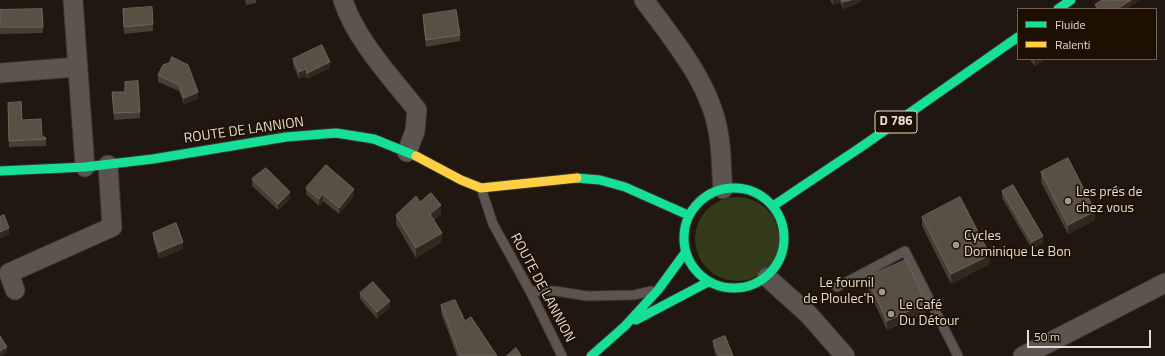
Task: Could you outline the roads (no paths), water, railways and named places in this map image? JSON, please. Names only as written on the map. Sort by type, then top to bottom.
[{"type":"main road","points":[[1059,8],[1071,0]]},
{"type":"main road","name":"D 786","points":[[773,206],[864,145],[1017,38]]},
{"type":"main road","name":"ROUTE DE LANNION","points":[[0,171],[108,165],[286,137],[336,133],[374,139],[407,152],[460,180],[481,188],[571,178],[600,180],[625,187],[688,215]]},
{"type":"main road","points":[[741,188],[759,194],[773,206],[783,223],[785,243],[779,262],[767,277],[753,285],[738,289],[723,288],[708,282],[694,270],[685,253],[683,234],[688,215],[697,203],[709,194],[723,189],[741,188]]},
{"type":"main road","points":[[591,356],[625,326],[658,290],[685,253]]},
{"type":"main road","points":[[625,326],[708,282]]},
{"type":"street","points":[[73,0],[85,167]]},
{"type":"street","points":[[343,0],[360,36],[417,110],[415,131],[407,152]]},
{"type":"street","points":[[644,0],[688,60],[711,104],[718,131],[723,189]]},
{"type":"street","points":[[0,73],[78,67]]},
{"type":"street","points":[[15,290],[9,273],[112,227],[108,165]]},
{"type":"street","points":[[767,277],[809,315],[845,356]]},
{"type":"street","points":[[1023,356],[1165,283]]},
{"type":"lane","name":"ROUTE DE LANNION","points":[[481,188],[492,224],[530,291],[562,356]]},
{"type":"lane","points":[[837,288],[905,251],[958,356]]},
{"type":"lane","points":[[530,291],[555,291],[587,296],[634,296],[658,290]]},
{"type":"place","name":"Les prés de chez vous","points":[[1068,201]]},
{"type":"place","name":"Cycles Dominique Le Bon","points":[[956,245]]},
{"type":"place","name":"Le fournil de Ploulec'h","points":[[882,292]]},
{"type":"place","name":"Le Café Du Détour","points":[[891,314]]}]
